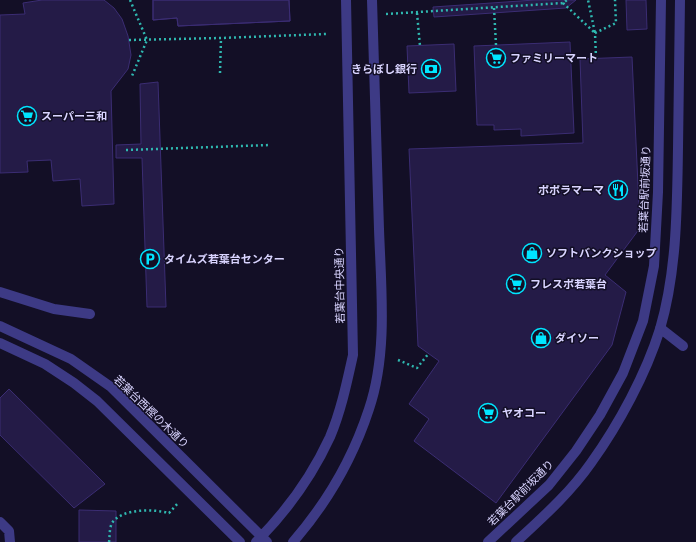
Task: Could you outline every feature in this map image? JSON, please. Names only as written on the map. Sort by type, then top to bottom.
[{"type":"street","name":"若葉台中央通り","points":[[261,540],[287,507],[312,470],[330,437],[342,402],[354,355],[346,0]]},
{"type":"street","points":[[293,542],[305,528],[354,450],[370,408],[381,357],[382,295],[372,0]]},
{"type":"street","name":"若葉台駅前坂通り","points":[[488,542],[549,484],[576,451],[600,415],[623,373],[643,321],[654,266],[655,251],[658,192],[661,0]]},
{"type":"street","points":[[516,542],[560,500],[591,463],[615,425],[642,377],[660,328],[672,271],[678,190],[680,0]]},
{"type":"street","points":[[0,292],[54,309],[90,314]]},
{"type":"street","name":"若葉台西樫の木通り","points":[[0,326],[71,359],[111,387],[261,540]]},
{"type":"street","points":[[660,328],[683,346]]},
{"type":"street","points":[[0,343],[44,364],[74,382],[97,401],[240,542]]},
{"type":"street","points":[[0,522],[9,531],[10,542]]},
{"type":"path","points":[[130,0],[147,40],[132,76]]},
{"type":"path","points":[[382,15],[563,3],[567,0]]},
{"type":"path","points":[[588,0],[595,33],[596,58]]},
{"type":"path","points":[[595,33],[616,23],[615,0]]},
{"type":"path","points":[[563,3],[595,33]]},
{"type":"path","points":[[494,8],[496,45]]},
{"type":"path","points":[[418,13],[420,46]]},
{"type":"path","points":[[129,40],[326,34]]},
{"type":"path","points":[[220,73],[221,38]]},
{"type":"path","points":[[126,150],[270,145]]},
{"type":"path","points":[[398,360],[417,368],[429,353]]},
{"type":"path","points":[[109,542],[110,528],[113,522],[120,516],[127,513],[149,510],[169,513],[179,502]]},
{"type":"building","points":[[42,0],[104,0],[114,8],[122,19],[128,36],[131,55],[128,69],[111,91],[114,204],[82,206],[80,179],[53,181],[51,160],[27,161],[28,172],[0,173],[0,15],[25,14],[23,3]]},
{"type":"building","points":[[153,0],[289,0],[290,21],[178,26],[177,18],[153,20]]},
{"type":"building","points":[[153,0],[289,0],[290,21],[178,26],[177,18],[153,20]]},
{"type":"building","points":[[535,0],[576,0],[566,8],[434,17],[433,7]]},
{"type":"building","points":[[626,0],[646,0],[647,29],[627,30]]},
{"type":"building","points":[[570,42],[574,133],[521,136],[521,129],[494,130],[494,125],[477,125],[474,46]]},
{"type":"building","name":"きらぼし銀行","points":[[454,44],[456,91],[409,93],[407,46]]},
{"type":"building","name":"フレスポ若葉台","points":[[632,57],[640,228],[605,275],[626,292],[612,345],[496,503],[414,441],[429,419],[409,404],[439,361],[418,346],[409,149],[583,143],[580,59]]},
{"type":"building","points":[[158,82],[166,307],[147,307],[142,158],[116,158],[116,145],[141,144],[140,84]]},
{"type":"building","points":[[9,389],[105,484],[74,508],[0,435],[0,398]]},
{"type":"building","points":[[79,510],[116,511],[116,542],[79,542]]},
{"type":"place","name":"ファミリーマート","points":[[496,58]]},
{"type":"place","name":"きらぼし銀行","points":[[431,69]]},
{"type":"place","name":"スーパー三和","points":[[27,116]]},
{"type":"place","name":"ポポラマーマ","points":[[618,190]]},
{"type":"place","name":"ソフトバンクショップ","points":[[532,253]]},
{"type":"place","name":"タイムズ若葉台センター","points":[[150,259]]},
{"type":"place","name":"フレスポ若葉台","points":[[516,284]]},
{"type":"place","name":"ダイソー","points":[[541,338]]},
{"type":"place","name":"ヤオコー","points":[[488,413]]}]
